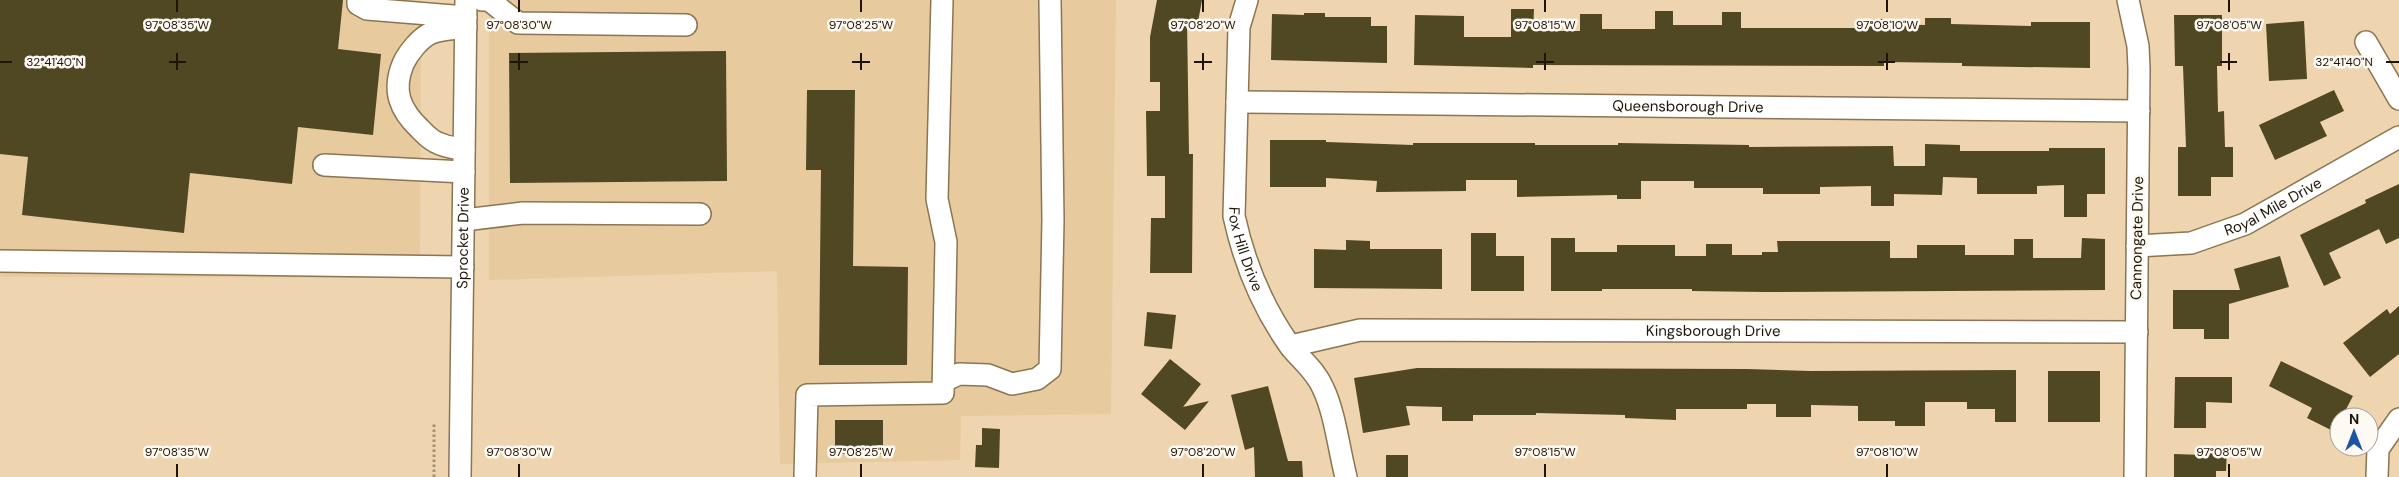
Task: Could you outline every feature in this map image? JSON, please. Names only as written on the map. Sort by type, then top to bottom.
[{"type":"street","points":[[358,0],[358,4],[368,9],[466,15]]},
{"type":"street","points":[[482,0],[489,0],[518,23],[686,24]]},
{"type":"street","points":[[805,477],[807,395],[944,393],[946,242],[937,199],[942,0]]},
{"type":"street","points":[[944,380],[959,374],[988,375],[1012,384],[1037,379],[1050,370],[1052,220],[1050,0]]},
{"type":"street","name":"Fox Hill Drive","points":[[1246,0],[1239,27],[1234,216],[1240,244],[1260,294],[1291,346],[1311,368],[1323,388],[1331,410],[1346,477]]},
{"type":"street","name":"Cannongate Drive","points":[[2128,0],[2138,46],[2135,477]]},
{"type":"street","points":[[464,150],[437,143],[423,132],[403,111],[398,100],[397,87],[399,74],[405,59],[423,40],[431,33],[466,15]]},
{"type":"street","name":"Sprocket Drive","points":[[460,477],[466,15]]},
{"type":"street","points":[[2366,42],[2399,99]]},
{"type":"street","name":"Queensborough Drive","points":[[1237,102],[2138,111]]},
{"type":"street","name":"Royal Mile Drive","points":[[2137,246],[2191,244],[2245,224],[2399,137]]},
{"type":"street","points":[[324,164],[464,172]]},
{"type":"street","points":[[464,220],[522,213],[700,214]]},
{"type":"street","points":[[0,261],[463,267]]},
{"type":"street","name":"Kingsborough Drive","points":[[1291,346],[1360,330],[2137,332]]},
{"type":"street","points":[[2378,477],[2378,449],[2399,419]]},
{"type":"path","points":[[434,422],[434,477]]},
{"type":"shaded area","points":[[0,0],[421,0],[420,278],[0,277]]},
{"type":"shaded area","points":[[489,0],[1116,0],[1111,414],[961,416],[960,460],[780,464],[777,271],[489,280]]},
{"type":"building","points":[[0,0],[343,0],[338,49],[381,54],[373,135],[298,127],[292,184],[190,173],[184,233],[22,215],[28,157],[0,154]]},
{"type":"building","points":[[1157,0],[1202,0],[1198,22],[1187,20],[1189,154],[1193,154],[1192,273],[1150,273],[1151,218],[1165,218],[1165,176],[1147,176],[1146,111],[1160,111],[1160,82],[1150,82],[1150,37]]},
{"type":"building","points":[[1511,9],[1534,9],[1533,31],[1580,31],[1580,14],[1602,14],[1602,29],[1655,29],[1655,11],[1673,11],[1673,25],[1722,25],[1722,12],[1741,12],[1741,28],[1865,28],[1865,19],[1884,19],[1884,24],[1925,25],[1925,18],[1951,18],[1951,24],[2031,26],[2031,22],[2090,22],[2090,68],[1962,66],[1962,63],[1884,62],[1884,66],[1533,65],[1533,68],[1414,65],[1415,15],[1464,16],[1464,37],[1511,37]]},
{"type":"building","points":[[1304,13],[1325,13],[1325,17],[1371,17],[1371,26],[1387,26],[1387,63],[1271,60],[1272,14],[1304,15]]},
{"type":"building","points":[[2174,15],[2222,15],[2222,66],[2217,66],[2218,112],[2224,111],[2225,147],[2233,147],[2233,177],[2211,177],[2211,196],[2178,196],[2178,147],[2186,147],[2183,66],[2175,66]]},
{"type":"building","points":[[2304,21],[2307,79],[2269,81],[2266,24]]},
{"type":"building","points":[[726,51],[727,181],[510,183],[509,53]]},
{"type":"building","points":[[807,90],[855,90],[853,266],[908,267],[907,365],[819,365],[821,170],[806,170]]},
{"type":"building","points":[[2334,90],[2344,111],[2320,122],[2327,136],[2275,160],[2259,125]]},
{"type":"building","points":[[1270,140],[1326,140],[1326,142],[1413,145],[1413,143],[1535,143],[1535,145],[1618,145],[1618,143],[1749,145],[1749,147],[1893,146],[1894,166],[1925,166],[1925,144],[1960,145],[1960,151],[2049,151],[2049,148],[2105,148],[2105,194],[2087,194],[2087,217],[2064,217],[2064,185],[2037,186],[2037,194],[1977,194],[1977,178],[1943,177],[1942,195],[1894,194],[1894,206],[1871,206],[1871,186],[1820,187],[1820,194],[1763,194],[1763,188],[1694,188],[1694,181],[1641,181],[1641,199],[1617,199],[1617,195],[1517,197],[1517,180],[1466,180],[1466,191],[1376,192],[1377,181],[1326,178],[1326,187],[1270,187]]},
{"type":"building","points":[[2399,184],[2399,238],[2386,244],[2379,229],[2329,253],[2341,278],[2324,286],[2300,235],[2366,203],[2365,200]]},
{"type":"building","points":[[1471,233],[1496,233],[1496,256],[1524,256],[1524,291],[1471,291]]},
{"type":"building","points":[[1551,238],[1575,238],[1575,252],[1617,252],[1617,245],[1675,245],[1675,256],[1706,256],[1706,244],[1732,244],[1732,255],[1762,255],[1762,252],[1778,252],[1777,241],[1890,241],[1890,258],[1917,258],[1917,245],[1965,245],[1965,255],[2014,255],[2014,239],[2033,239],[2033,258],[2081,258],[2082,238],[2105,239],[2105,290],[1763,292],[1692,291],[1692,289],[1602,289],[1602,291],[1551,291]]},
{"type":"building","points":[[1346,240],[1370,241],[1370,249],[1442,249],[1442,289],[1314,288],[1314,249],[1346,250]]},
{"type":"building","points":[[2280,256],[2289,287],[2229,304],[2229,339],[2204,339],[2204,329],[2173,329],[2173,290],[2240,290],[2234,269]]},
{"type":"building","points":[[2399,306],[2399,354],[2370,377],[2343,343],[2387,309],[2390,314]]},
{"type":"building","points":[[1147,312],[1176,315],[1172,349],[1144,346]]},
{"type":"building","points":[[1170,359],[1201,384],[1183,407],[1209,401],[1185,430],[1141,394]]},
{"type":"building","points":[[2281,361],[2353,396],[2347,407],[2329,407],[2329,429],[2307,418],[2312,408],[2269,386]]},
{"type":"building","points":[[1417,368],[1747,369],[1811,371],[2016,370],[2016,422],[1995,422],[1995,409],[1967,409],[1967,402],[1925,402],[1925,426],[1895,426],[1895,421],[1858,421],[1858,406],[1811,405],[1811,417],[1776,417],[1776,404],[1747,404],[1747,409],[1676,409],[1676,420],[1625,418],[1625,415],[1536,413],[1536,415],[1473,415],[1473,421],[1442,421],[1442,407],[1406,406],[1410,425],[1363,433],[1354,378]]},
{"type":"building","points":[[2048,371],[2100,371],[2100,422],[2048,422]]},
{"type":"building","points":[[2175,377],[2232,377],[2232,403],[2206,402],[2206,428],[2174,428]]},
{"type":"building","points":[[1268,386],[1288,461],[1302,461],[1303,477],[1255,477],[1254,447],[1245,450],[1231,395]]},
{"type":"building","points":[[835,420],[883,420],[883,454],[835,454]]},
{"type":"building","points":[[982,428],[1000,429],[999,468],[975,467],[976,445],[982,445]]},
{"type":"building","points":[[2204,449],[2227,450],[2226,471],[2216,471],[2216,477],[2174,477],[2174,454],[2204,455]]},
{"type":"building","points":[[1386,455],[1408,455],[1408,477],[1386,477]]}]
